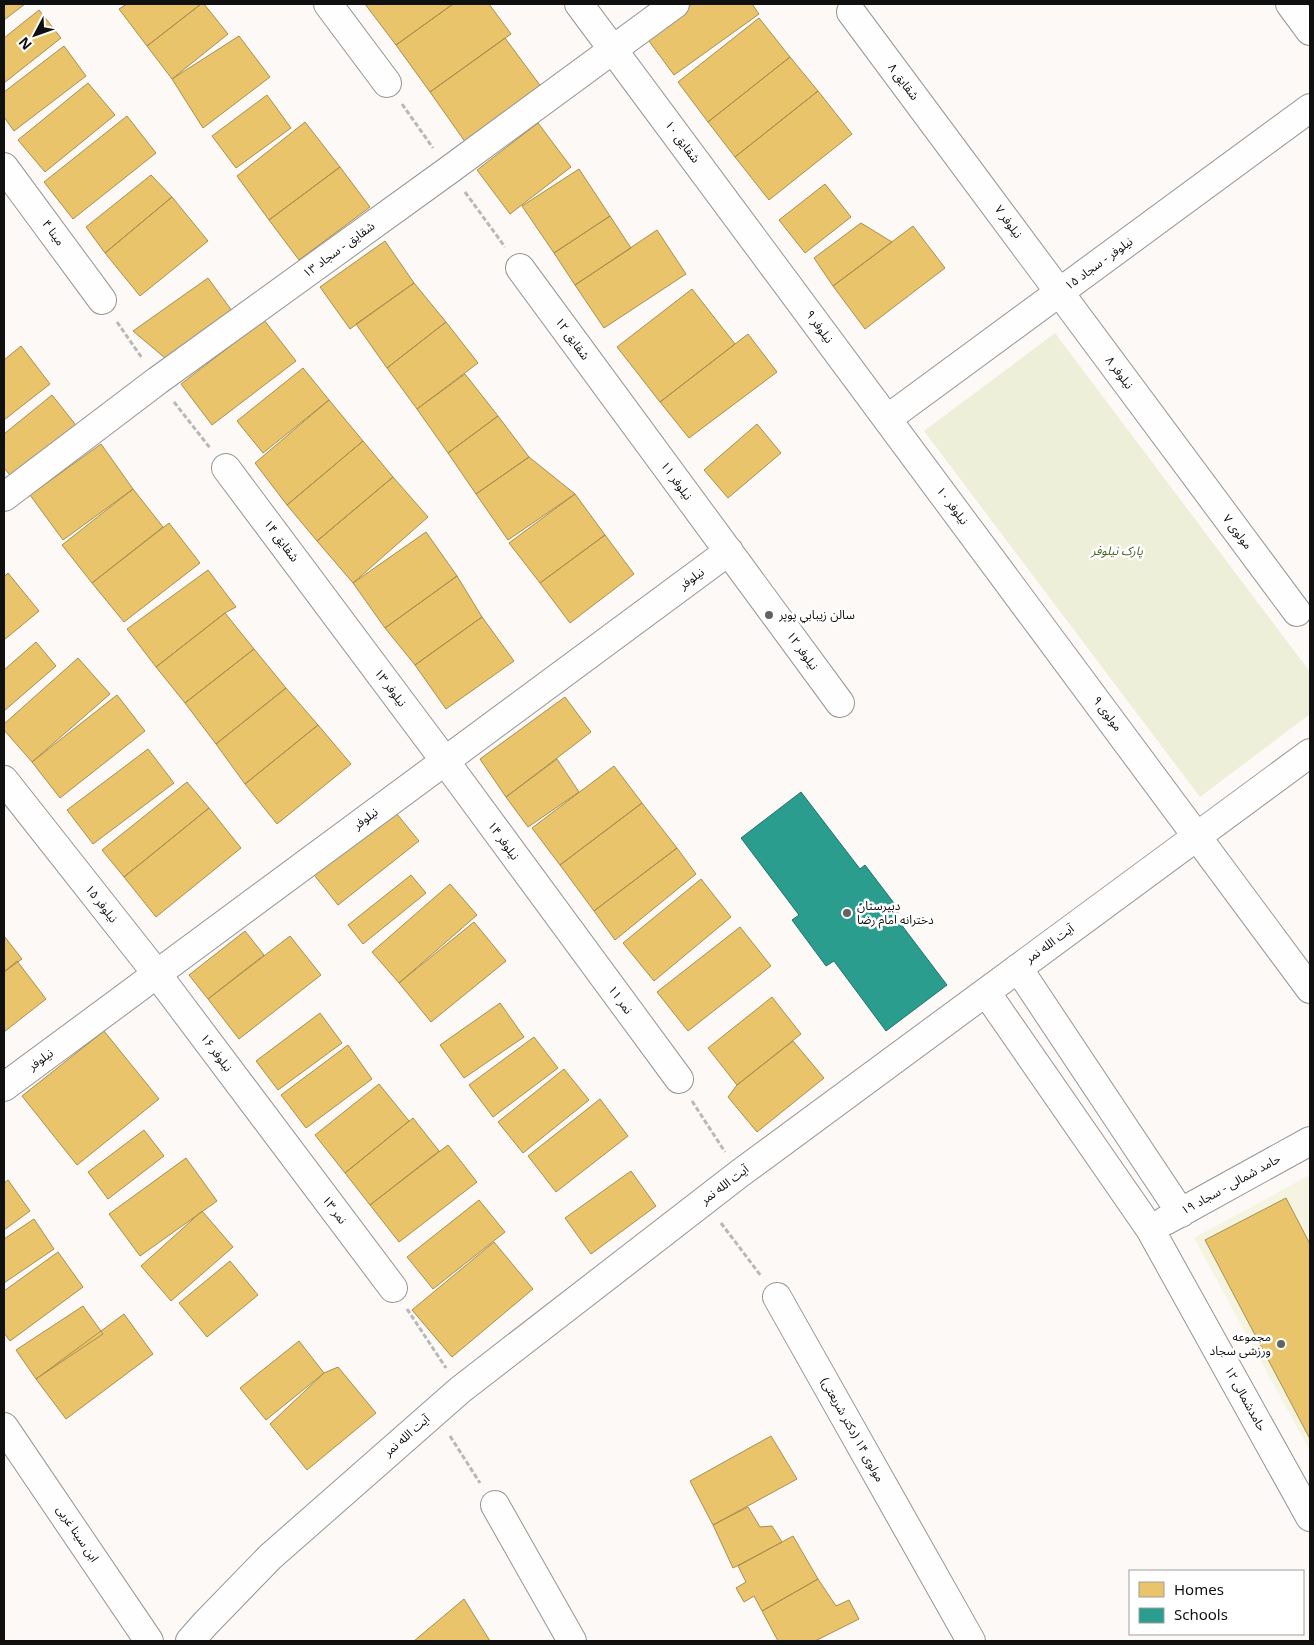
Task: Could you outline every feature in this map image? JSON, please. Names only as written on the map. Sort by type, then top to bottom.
[{"type":"street","points":[[328,4],[387,83]]},
{"type":"street","name":"شقایق ۱۰","points":[[579,4],[750,234]]},
{"type":"street","name":"شقایق - سجاد ۱۳","points":[[4,497],[157,381],[442,176],[675,4]]},
{"type":"street","points":[[1290,4],[1310,31]]},
{"type":"street","name":"شقایق ۸","points":[[851,12],[956,152]]},
{"type":"street","name":"نیلوفر - سجاد ۱۵","points":[[887,419],[1310,108]]},
{"type":"street","name":"نیلوفر ۷","points":[[956,152],[1060,293]]},
{"type":"street","name":"مینا ۴","points":[[4,167],[102,300]]},
{"type":"street","name":"نیلوفر ۹","points":[[750,234],[887,419]]},
{"type":"street","name":"شقایق ۱۲","points":[[520,268],[624,410]]},
{"type":"street","name":"نیلوفر ۸","points":[[1060,293],[1178,452]]},
{"type":"street","name":"نیلوفر ۱۱","points":[[624,410],[728,552]]},
{"type":"street","name":"نیلوفر ۱۰","points":[[887,419],[1016,593]]},
{"type":"street","name":"مولوی ۷","points":[[1178,452],[1297,612]]},
{"type":"street","name":"شقایق ۱۴","points":[[226,468],[335,614]]},
{"type":"street","name":"نیلوفر ۱۲","points":[[728,552],[840,703]]},
{"type":"street","name":"نیلوفر","points":[[4,1088],[728,552]]},
{"type":"street","name":"مولوی ۹","points":[[1016,593],[1310,989]]},
{"type":"street","name":"نیلوفر ۱۳","points":[[335,614],[445,761]]},
{"type":"street","name":"آیت الله نمر","points":[[197,1632],[270,1557],[460,1390],[739,1174],[1310,753]]},
{"type":"street","name":"نیلوفر ۱۴","points":[[445,761],[562,920]]},
{"type":"street","name":"نیلوفر ۱۵","points":[[4,780],[157,974]]},
{"type":"street","name":"نمر ۱۱","points":[[562,920],[678,1079]]},
{"type":"street","points":[[1018,968],[1181,1212]]},
{"type":"street","name":"نیلوفر ۱۶","points":[[157,974],[275,1131]]},
{"type":"street","name":"حامدشمالی ۱۲","points":[[986,992],[1150,1229],[1310,1517]]},
{"type":"street","name":"نمر ۱۳","points":[[275,1131],[393,1288]]},
{"type":"street","name":"حامد شمالی - سجاد ۱۹","points":[[1150,1229],[1310,1141]]},
{"type":"street","name":"مولوی ۱۴ (دکتر شریعتی)","points":[[776,1297],[971,1641]]},
{"type":"street","name":"ابن سینا غربی","points":[[4,1427],[150,1641]]},
{"type":"street","points":[[495,1505],[572,1641]]},
{"type":"path","points":[[678,1079],[739,1174]]},
{"type":"path","points":[[704,1201],[776,1297]]},
{"type":"path","points":[[393,1288],[460,1390]]},
{"type":"path","points":[[434,1412],[495,1505]]},
{"type":"green space","name":"پارک نیلوفر","points":[[1055,333],[1310,672],[1310,714],[1200,797],[924,431]]},
{"type":"green space","name":"مجموعه ورزشی سجاد","points":[[1310,1175],[1310,1451],[1194,1238]]},
{"type":"building: Homes","points":[[4,4],[25,4],[4,20]]},
{"type":"building: Homes","points":[[127,4],[201,4],[147,46],[119,9]]},
{"type":"building: Homes","points":[[201,4],[204,4],[228,34],[172,79],[147,46]]},
{"type":"building: Homes","points":[[365,4],[453,4],[396,45]]},
{"type":"building: Homes","points":[[453,4],[489,4],[511,34],[430,92],[396,45]]},
{"type":"building: Homes","points":[[691,4],[752,4],[759,14],[674,75],[646,37]]},
{"type":"building: Homes","points":[[39,10],[61,38],[4,83],[4,38]]},
{"type":"building: Homes","points":[[759,18],[790,57],[708,122],[678,82]]},
{"type":"building: Homes","points":[[239,36],[270,77],[203,128],[172,79]]},
{"type":"building: Homes","points":[[505,38],[542,88],[466,143],[430,92]]},
{"type":"building: Homes","points":[[64,46],[86,76],[14,131],[4,117],[4,92]]},
{"type":"building: Homes","points":[[790,57],[818,91],[735,157],[708,122]]},
{"type":"building: Homes","points":[[88,83],[115,115],[45,172],[18,140]]},
{"type":"building: Homes","points":[[818,91],[852,134],[769,200],[735,157]]},
{"type":"building: Homes","points":[[267,95],[291,128],[236,168],[212,136]]},
{"type":"building: Homes","points":[[127,116],[156,153],[73,219],[44,182]]},
{"type":"building: Homes","points":[[305,122],[340,167],[269,220],[237,176]]},
{"type":"building: Homes","points":[[538,123],[571,167],[510,214],[477,170]]},
{"type":"building: Homes","points":[[340,167],[370,207],[299,260],[269,220]]},
{"type":"building: Homes","points":[[579,169],[610,216],[554,253],[522,206]]},
{"type":"building: Homes","points":[[151,175],[172,197],[105,253],[86,227]]},
{"type":"building: Homes","points":[[825,184],[851,217],[805,253],[779,220]]},
{"type":"building: Homes","points":[[172,197],[208,241],[140,296],[105,253]]},
{"type":"building: Homes","points":[[610,216],[631,248],[575,285],[554,253]]},
{"type":"building: Homes","points":[[861,223],[892,242],[833,286],[814,258]]},
{"type":"building: Homes","points":[[913,226],[945,268],[865,329],[833,286]]},
{"type":"building: Homes","points":[[657,230],[686,274],[604,328],[575,285]]},
{"type":"building: Homes","points":[[385,241],[414,283],[350,329],[320,287]]},
{"type":"building: Homes","points":[[208,278],[232,311],[165,358],[133,331]]},
{"type":"building: Homes","points":[[414,283],[446,322],[387,368],[356,324]]},
{"type":"building: Homes","points":[[692,289],[735,344],[660,402],[617,347]]},
{"type":"building: Homes","points":[[264,320],[296,361],[212,425],[181,384]]},
{"type":"building: Homes","points":[[446,322],[478,363],[417,409],[387,368]]},
{"type":"building: Homes","points":[[748,334],[777,372],[689,438],[660,402]]},
{"type":"building: Homes","points":[[21,346],[50,384],[4,420],[4,360]]},
{"type":"building: Homes","points":[[303,368],[329,400],[263,453],[237,421]]},
{"type":"building: Homes","points":[[465,374],[498,416],[448,453],[417,409]]},
{"type":"building: Homes","points":[[52,395],[79,429],[15,481],[4,468],[4,434]]},
{"type":"building: Homes","points":[[329,400],[363,441],[287,505],[255,463]]},
{"type":"building: Homes","points":[[498,416],[529,457],[476,494],[448,453]]},
{"type":"building: Homes","points":[[757,424],[781,453],[728,498],[704,470]]},
{"type":"building: Homes","points":[[363,441],[393,477],[317,541],[287,505]]},
{"type":"building: Homes","points":[[101,444],[133,489],[63,540],[30,495]]},
{"type":"building: Homes","points":[[529,457],[575,494],[508,540],[476,494]]},
{"type":"building: Homes","points":[[393,477],[428,517],[353,583],[317,541]]},
{"type":"building: Homes","points":[[133,489],[163,527],[92,583],[62,545]]},
{"type":"building: Homes","points":[[575,494],[605,535],[540,583],[509,543]]},
{"type":"building: Homes","points":[[169,523],[200,563],[124,622],[92,583]]},
{"type":"building: Homes","points":[[426,532],[457,576],[385,628],[353,583]]},
{"type":"building: Homes","points":[[605,535],[634,574],[570,623],[540,583]]},
{"type":"building: Homes","points":[[208,570],[236,607],[225,613],[156,667],[127,629]]},
{"type":"building: Homes","points":[[8,573],[39,611],[4,640],[4,577]]},
{"type":"building: Homes","points":[[457,576],[482,617],[415,665],[385,628]]},
{"type":"building: Homes","points":[[225,613],[254,649],[185,703],[156,667]]},
{"type":"building: Homes","points":[[482,617],[514,661],[446,709],[415,665]]},
{"type":"building: Homes","points":[[36,642],[56,666],[4,711],[4,670]]},
{"type":"building: Homes","points":[[254,649],[286,688],[216,744],[185,703]]},
{"type":"building: Homes","points":[[78,658],[110,694],[32,762],[4,730],[4,724]]},
{"type":"building: Homes","points":[[286,688],[318,725],[245,784],[216,744]]},
{"type":"building: Homes","points":[[117,695],[145,731],[60,798],[32,762]]},
{"type":"building: Homes","points":[[565,697],[591,732],[506,797],[480,759]]},
{"type":"building: Homes","points":[[318,725],[351,764],[277,824],[245,784]]},
{"type":"building: Homes","points":[[148,749],[174,783],[93,844],[67,810]]},
{"type":"building: Homes","points":[[557,759],[579,792],[528,827],[506,797]]},
{"type":"building: Homes","points":[[614,766],[642,803],[560,865],[532,828]]},
{"type":"building: Homes","points":[[187,782],[209,808],[124,877],[102,850]]},
{"type":"building: Homes","points":[[642,803],[677,848],[594,911],[560,865]]},
{"type":"building: Homes","points":[[209,808],[241,848],[156,917],[124,877]]},
{"type":"building: Homes","points":[[392,808],[419,841],[338,905],[311,871]]},
{"type":"building: Homes","points":[[677,848],[696,874],[615,940],[594,911]]},
{"type":"building: Homes","points":[[411,875],[426,893],[363,944],[348,925]]},
{"type":"building: Homes","points":[[701,879],[731,917],[654,981],[623,943]]},
{"type":"building: Homes","points":[[450,884],[477,915],[399,983],[372,952]]},
{"type":"building: Homes","points":[[474,922],[506,961],[431,1022],[399,983]]},
{"type":"building: Homes","points":[[740,927],[771,966],[688,1031],[657,992]]},
{"type":"building: Homes","points":[[245,931],[264,955],[208,999],[189,975]]},
{"type":"building: Homes","points":[[4,936],[22,959],[4,972]]},
{"type":"building: Homes","points":[[290,936],[321,975],[239,1039],[208,999]]},
{"type":"building: Homes","points":[[17,961],[46,999],[4,1032],[4,972]]},
{"type":"building: Homes","points":[[772,997],[801,1034],[737,1085],[708,1048]]},
{"type":"building: Homes","points":[[500,1003],[524,1037],[464,1078],[440,1045]]},
{"type":"building: Homes","points":[[320,1013],[342,1043],[278,1090],[256,1061]]},
{"type":"building: Homes","points":[[104,1031],[159,1099],[77,1165],[22,1096]]},
{"type":"building: Homes","points":[[534,1037],[558,1068],[493,1117],[469,1085]]},
{"type":"building: Homes","points":[[793,1041],[824,1078],[757,1132],[728,1097],[737,1085]]},
{"type":"building: Homes","points":[[348,1045],[372,1079],[306,1128],[281,1095]]},
{"type":"building: Homes","points":[[564,1069],[589,1100],[523,1153],[498,1122]]},
{"type":"building: Homes","points":[[379,1084],[409,1121],[345,1173],[315,1135]]},
{"type":"building: Homes","points":[[600,1099],[628,1136],[556,1192],[528,1156]]},
{"type":"building: Homes","points":[[413,1118],[439,1151],[370,1205],[345,1173]]},
{"type":"building: Homes","points":[[144,1130],[164,1156],[108,1199],[88,1172]]},
{"type":"building: Homes","points":[[448,1145],[477,1182],[399,1242],[370,1205]]},
{"type":"building: Homes","points":[[186,1158],[217,1201],[140,1256],[109,1214]]},
{"type":"building: Homes","points":[[631,1171],[656,1206],[591,1254],[565,1218]]},
{"type":"building: Homes","points":[[8,1180],[30,1211],[4,1230],[4,1183]]},
{"type":"building: Homes","name":"مجموعه ورزشی سجاد","points":[[1286,1198],[1310,1244],[1310,1439],[1205,1240]]},
{"type":"building: Homes","points":[[479,1200],[505,1232],[433,1289],[407,1257]]},
{"type":"building: Homes","points":[[202,1211],[233,1247],[171,1301],[141,1266]]},
{"type":"building: Homes","points":[[34,1219],[54,1249],[4,1283],[4,1239]]},
{"type":"building: Homes","points":[[494,1242],[533,1289],[452,1357],[412,1310]]},
{"type":"building: Homes","points":[[58,1252],[83,1287],[10,1341],[4,1333],[4,1291]]},
{"type":"building: Homes","points":[[230,1261],[258,1295],[207,1337],[179,1303]]},
{"type":"building: Homes","points":[[83,1306],[103,1334],[36,1379],[16,1350]]},
{"type":"building: Homes","points":[[124,1314],[153,1354],[66,1419],[36,1379]]},
{"type":"building: Homes","points":[[299,1341],[324,1373],[266,1420],[240,1388]]},
{"type":"building: Homes","points":[[338,1367],[376,1413],[307,1470],[270,1424],[324,1373]]},
{"type":"building: Homes","points":[[771,1436],[797,1479],[713,1525],[690,1481]]},
{"type":"building: Homes","points":[[748,1507],[760,1527],[772,1526],[782,1542],[733,1568],[713,1525]]},
{"type":"building: Homes","points":[[793,1536],[818,1579],[762,1611],[754,1596],[744,1602],[736,1588],[746,1582],[738,1566]]},
{"type":"building: Homes","points":[[818,1579],[836,1606],[849,1600],[859,1619],[815,1641],[778,1641],[762,1611]]},
{"type":"building: Homes","points":[[464,1599],[490,1641],[414,1641]]},
{"type":"building: Schools","name":"دبیرستان دخترانه امام رضا","points":[[801,792],[860,869],[865,865],[900,911],[894,915],[947,985],[886,1031],[834,961],[826,966],[792,920],[799,915],[741,838]]},
{"type":"place","name":"سالن زيبابي پوپر","points":[[769,615]]},
{"type":"place","name":"دبیرستان دخترانه امام رضا","points":[[847,913]]},
{"type":"place","name":"مجموعه ورزشی سجاد","points":[[1281,1344]]}]
